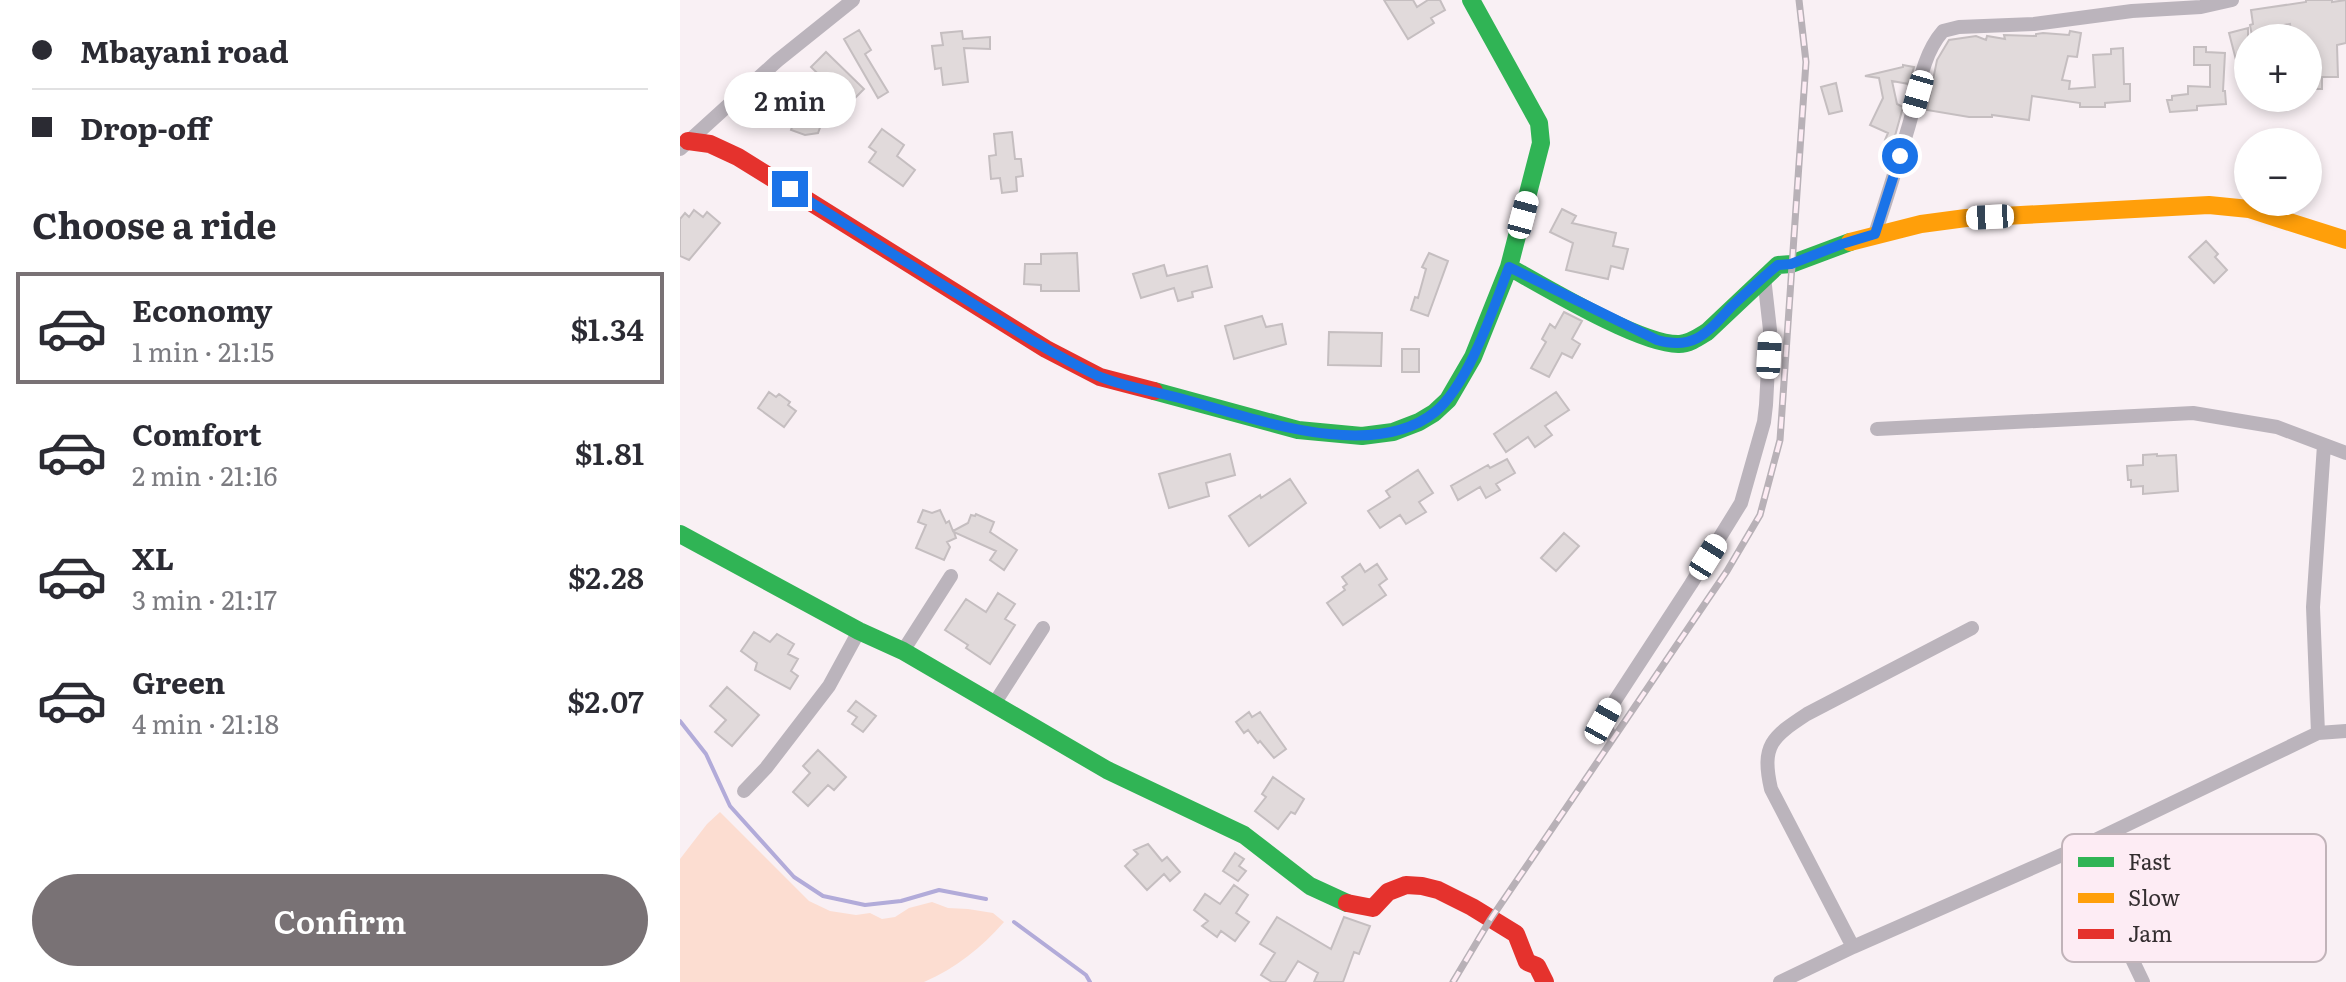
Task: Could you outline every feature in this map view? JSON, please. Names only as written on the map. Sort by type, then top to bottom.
[{"type":"street","points":[[684,145],[777,61],[853,0]]},
{"type":"street","points":[[684,145],[710,144],[738,157],[1046,349],[1100,377],[1298,430],[1362,436],[1393,432],[1419,422],[1448,400],[1473,357],[1509,267],[1541,143],[1539,123],[1471,0]]},
{"type":"street","points":[[1875,234],[1927,59],[1943,31],[1959,27],[2034,24],[2132,11],[2201,7],[2232,0]]},
{"type":"street","points":[[1509,267],[1622,325],[1657,340],[1677,344],[1707,332],[1778,265],[1791,264],[1875,234],[1921,224],[2107,208],[2209,205],[2249,209],[2346,240]]},
{"type":"street","points":[[1609,734],[1603,721],[1741,503],[1766,405],[1770,330],[1764,277]]},
{"type":"street","points":[[1877,429],[2193,413],[2277,427],[2346,453]]},
{"type":"street","points":[[2318,733],[2313,607],[2324,445]]},
{"type":"street","points":[[680,534],[859,631],[903,651],[1107,770],[1244,835],[1310,886],[1350,905],[1373,908],[1392,890],[1415,884],[1449,892],[1516,934],[1527,962],[1537,966],[1545,982]]},
{"type":"street","points":[[903,651],[951,576]]},
{"type":"street","points":[[994,704],[1043,628]]},
{"type":"street","points":[[1853,947],[1771,789],[1766,766],[1769,748],[1783,730],[1807,714],[1972,628]]},
{"type":"street","points":[[744,791],[766,768],[829,686],[859,631]]},
{"type":"street","points":[[2108,834],[2318,733],[2346,731]]},
{"type":"street","points":[[1780,982],[2062,855]]},
{"type":"street","points":[[2133,962],[2143,982]]},
{"type":"shaded area","points":[[720,812],[809,901],[830,911],[856,915],[870,913],[882,919],[932,902],[948,908],[993,913],[1004,922],[967,956],[924,982],[680,982],[680,859]]},
{"type":"building","points":[[1384,0],[1413,0],[1417,7],[1428,0],[1440,0],[1445,10],[1431,18],[1434,23],[1408,39]]},
{"type":"building","points":[[2346,0],[2346,43],[2337,45],[2338,77],[2322,77],[2322,24],[2253,24],[2251,10]]},
{"type":"building","points":[[859,30],[871,50],[865,54],[888,92],[878,98],[844,39]]},
{"type":"building","points":[[962,31],[963,39],[990,37],[990,49],[964,48],[968,82],[943,85],[941,68],[935,69],[932,46],[943,45],[941,33]]},
{"type":"building","points":[[2070,31],[2081,33],[2077,57],[2068,56],[2062,80],[2070,81],[2069,89],[2095,87],[2093,55],[2111,54],[2111,49],[2123,48],[2124,84],[2130,84],[2130,101],[2105,103],[2105,107],[2080,107],[2080,103],[2032,96],[2029,120],[1992,115],[1969,117],[1927,110],[1937,60],[1949,40],[1976,36],[1986,40],[1987,36],[2005,39],[2004,35],[2036,36],[2043,33],[2069,35]]},
{"type":"building","points":[[2234,32],[2234,52],[2229,33]]},
{"type":"building","points":[[2194,47],[2206,47],[2206,52],[2225,53],[2223,91],[2226,104],[2170,112],[2167,100],[2172,100],[2172,96],[2188,94],[2188,86],[2210,87],[2210,65],[2194,65]]},
{"type":"building","points":[[826,52],[864,89],[849,104],[811,67]]},
{"type":"building","points":[[1903,65],[1914,67],[1909,84],[1892,81],[1897,104],[1903,107],[1893,143],[1885,140],[1888,133],[1870,125],[1883,98],[1879,78],[1865,76]]},
{"type":"building","points":[[1836,83],[1842,111],[1829,114],[1821,87]]},
{"type":"building","points":[[796,116],[822,122],[818,133],[805,135],[791,130]]},
{"type":"building","points":[[882,129],[904,145],[897,156],[915,170],[903,186],[869,162],[876,152],[869,147]]},
{"type":"building","points":[[1012,132],[1015,159],[1021,159],[1023,176],[1016,177],[1017,191],[1002,193],[1000,178],[991,179],[989,156],[996,155],[994,134]]},
{"type":"building","points":[[1562,209],[1576,216],[1572,223],[1616,233],[1613,246],[1628,249],[1623,269],[1611,266],[1608,279],[1566,270],[1573,243],[1550,232]]},
{"type":"building","points":[[694,210],[703,217],[707,212],[720,223],[689,260],[680,256],[680,219],[685,213],[689,217]]},
{"type":"building","points":[[2206,241],[2227,270],[2214,283],[2189,257]]},
{"type":"building","points":[[1077,253],[1079,291],[1041,291],[1041,285],[1024,284],[1025,264],[1041,264],[1041,254]]},
{"type":"building","points":[[1429,253],[1448,261],[1428,316],[1411,310],[1415,297],[1418,298],[1426,269],[1422,267]]},
{"type":"building","points":[[1164,265],[1167,276],[1207,266],[1212,287],[1192,292],[1193,297],[1178,301],[1174,288],[1141,298],[1133,274]]},
{"type":"building","points":[[1564,312],[1582,321],[1572,339],[1580,344],[1572,358],[1562,353],[1549,377],[1531,368],[1546,342],[1542,339],[1550,324],[1555,328]]},
{"type":"building","points":[[1262,316],[1266,327],[1282,324],[1286,344],[1234,359],[1225,326]]},
{"type":"building","points":[[1329,332],[1382,333],[1381,366],[1328,365]]},
{"type":"building","points":[[1402,349],[1419,349],[1419,372],[1402,372]]},
{"type":"building","points":[[769,392],[776,397],[779,394],[796,411],[784,427],[758,408]]},
{"type":"building","points":[[1556,392],[1569,410],[1545,426],[1552,435],[1535,447],[1528,437],[1506,452],[1494,434]]},
{"type":"building","points":[[1230,454],[1235,475],[1206,483],[1209,496],[1169,508],[1159,474]]},
{"type":"building","points":[[2143,455],[2176,455],[2178,491],[2143,494],[2143,486],[2131,487],[2127,466],[2143,465]]},
{"type":"building","points":[[1507,459],[1515,473],[1496,484],[1500,490],[1486,498],[1480,487],[1458,500],[1451,486],[1488,465],[1490,468]]},
{"type":"building","points":[[1418,470],[1433,493],[1419,502],[1426,512],[1406,524],[1400,515],[1380,528],[1368,511],[1390,497],[1386,491]]},
{"type":"building","points":[[1290,479],[1306,503],[1249,546],[1229,516]]},
{"type":"building","points":[[923,510],[932,513],[940,510],[953,531],[968,523],[971,515],[976,514],[994,522],[990,532],[1017,550],[1004,570],[990,560],[996,551],[954,532],[956,538],[947,542],[950,547],[944,560],[916,548],[926,525],[918,522]]},
{"type":"building","points":[[1564,533],[1579,546],[1556,571],[1541,558]]},
{"type":"building","points":[[1360,564],[1365,572],[1377,564],[1387,579],[1379,585],[1386,595],[1343,625],[1327,603],[1345,590],[1343,587],[1347,584],[1342,577]]},
{"type":"building","points":[[998,593],[1015,604],[1005,619],[1015,625],[990,664],[945,630],[966,599],[986,612]]},
{"type":"building","points":[[754,632],[770,642],[777,634],[794,644],[788,654],[798,659],[791,671],[798,676],[790,689],[755,670],[757,663],[741,651]]},
{"type":"building","points":[[727,687],[759,715],[732,746],[715,732],[726,720],[710,706]]},
{"type":"building","points":[[856,701],[876,716],[863,732],[852,724],[857,717],[848,711]]},
{"type":"building","points":[[1249,712],[1252,717],[1260,712],[1286,749],[1274,758],[1260,741],[1258,743],[1248,730],[1244,733],[1236,722]]},
{"type":"building","points":[[818,750],[846,777],[834,790],[828,785],[808,806],[793,792],[810,773],[803,766]]},
{"type":"building","points":[[1273,777],[1304,799],[1295,814],[1291,812],[1278,829],[1255,811],[1266,797],[1262,794]]},
{"type":"building","points":[[1148,844],[1162,861],[1167,857],[1180,872],[1170,881],[1164,874],[1147,890],[1125,866],[1138,854],[1134,850]]},
{"type":"building","points":[[1235,853],[1244,859],[1239,866],[1246,871],[1238,881],[1223,871]]},
{"type":"building","points":[[1234,885],[1248,895],[1236,913],[1249,922],[1235,941],[1221,931],[1217,937],[1202,926],[1208,921],[1194,910],[1205,894],[1220,904]]},
{"type":"building","points":[[1277,917],[1331,949],[1344,917],[1370,926],[1359,954],[1354,952],[1343,982],[1314,982],[1318,973],[1298,961],[1285,982],[1272,982],[1261,975],[1275,953],[1260,944]]},
{"type":"waterway","points":[[680,721],[706,754],[730,806],[794,877],[823,896],[865,905],[901,901],[939,890],[986,899]]},
{"type":"waterway","points":[[1014,922],[1086,975],[1090,982]]},
{"type":"railway","points":[[1453,982],[1490,920],[1727,571],[1760,515],[1780,440],[1806,62],[1799,0]]},
{"type":"traffic: fast","points":[[1154,391],[1298,430],[1362,436],[1393,432],[1419,422],[1448,400],[1473,357],[1509,267],[1541,143],[1539,123],[1471,0]]},
{"type":"traffic: fast","points":[[1509,267],[1618,325],[1662,342],[1679,344],[1690,342],[1707,332],[1778,265],[1791,264],[1850,242]]},
{"type":"traffic: fast","points":[[680,534],[859,631],[903,651],[1107,770],[1244,835],[1310,886],[1347,903]]},
{"type":"traffic: slow","points":[[1850,242],[1921,224],[1966,218],[2209,205],[2249,209],[2346,240]]},
{"type":"traffic: jam","points":[[688,141],[710,144],[738,157],[1046,349],[1100,377],[1154,391]]},
{"type":"traffic: jam","points":[[1347,903],[1373,908],[1388,892],[1406,885],[1438,890],[1516,934],[1527,962],[1537,966],[1545,982]]},
{"type":"route","points":[[790,189],[1046,349],[1100,377],[1298,430],[1362,436],[1393,432],[1419,422],[1448,400],[1473,357],[1509,267],[1657,340],[1677,344],[1686,342],[1707,332],[1778,265],[1791,264],[1875,234],[1900,156]]}]
